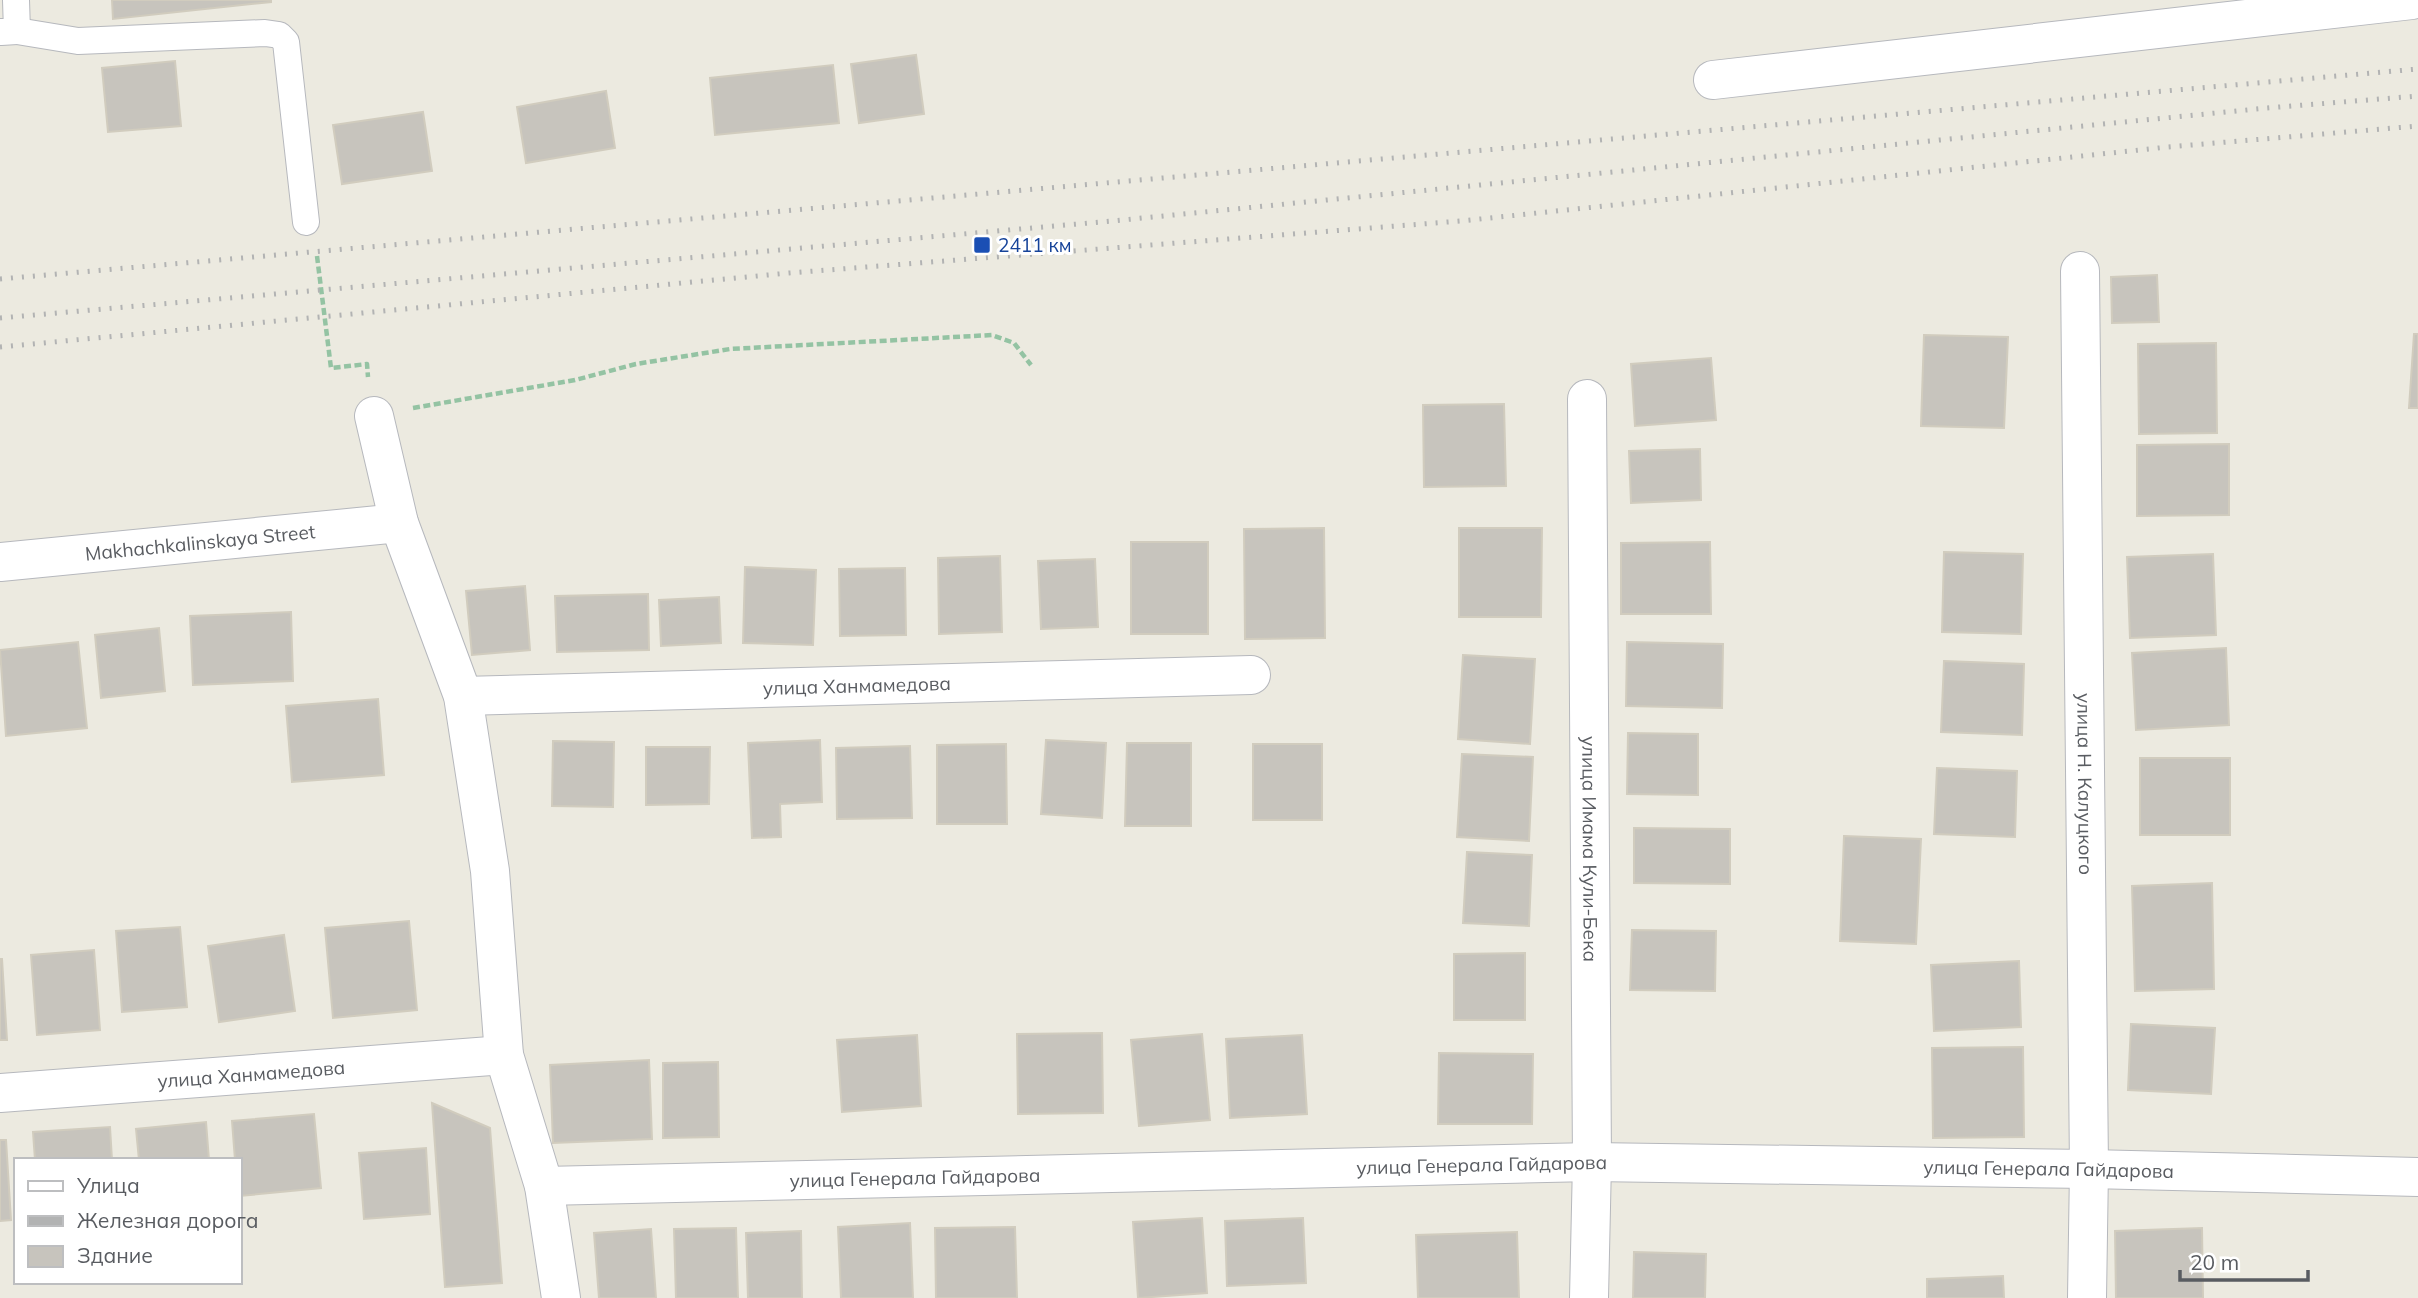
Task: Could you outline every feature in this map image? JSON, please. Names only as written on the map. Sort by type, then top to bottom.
[{"type":"street","points":[[1713,80],[2153,14],[2412,0]]},
{"type":"street","name":"улица Н. Калуцкого","points":[[2080,271],[2089,1169],[2087,1298]]},
{"type":"street","name":"улица Имама Кули-Бека","points":[[1587,399],[1592,1162],[1588,1298]]},
{"type":"street","points":[[374,415],[399,523],[463,696],[490,871],[504,1055],[544,1186],[561,1298]]},
{"type":"street","name":"Makhachkalinskaya Street","points":[[0,562],[399,523]]},
{"type":"street","name":"улица Ханмамедова","points":[[463,696],[1251,675]]},
{"type":"street","name":"улица Ханмамедова","points":[[0,1093],[504,1055]]},
{"type":"street","name":"улица Генерала Гайдарова","points":[[544,1186],[1592,1162],[2418,1177]]},
{"type":"lane","points":[[16,0],[8,32],[78,41],[265,33],[279,35],[286,42],[306,222]]},
{"type":"path","points":[[306,222],[315,236],[331,368],[366,364],[374,415],[575,380],[636,364],[730,349],[992,335],[1014,343],[1031,365]]},
{"type":"building","points":[[112,0],[271,0],[271,2],[113,19]]},
{"type":"building","points":[[916,55],[924,114],[859,123],[851,64]]},
{"type":"building","points":[[175,61],[181,126],[108,132],[102,68]]},
{"type":"building","points":[[833,65],[839,123],[715,135],[710,78]]},
{"type":"building","points":[[606,91],[615,148],[526,163],[517,107]]},
{"type":"building","points":[[423,112],[432,171],[342,184],[333,125]]},
{"type":"building","points":[[2157,275],[2159,322],[2112,323],[2111,277]]},
{"type":"building","points":[[2414,334],[2418,334],[2418,408],[2409,408]]},
{"type":"building","points":[[1924,335],[2008,337],[2004,428],[1921,426]]},
{"type":"building","points":[[2216,343],[2217,433],[2139,434],[2138,344]]},
{"type":"building","points":[[1711,358],[1716,420],[1635,426],[1631,364]]},
{"type":"building","points":[[1504,404],[1506,486],[1424,487],[1423,405]]},
{"type":"building","points":[[2229,444],[2229,515],[2137,516],[2137,445]]},
{"type":"building","points":[[1700,449],[1701,500],[1631,503],[1629,451]]},
{"type":"building","points":[[1324,528],[1325,638],[1245,639],[1244,529]]},
{"type":"building","points":[[1459,528],[1542,528],[1541,617],[1459,617]]},
{"type":"building","points":[[1131,542],[1208,542],[1208,634],[1131,634]]},
{"type":"building","points":[[1710,542],[1711,614],[1621,614],[1621,543]]},
{"type":"building","points":[[1944,552],[2023,554],[2021,634],[1942,632]]},
{"type":"building","points":[[2213,554],[2216,635],[2130,638],[2127,557]]},
{"type":"building","points":[[1000,556],[1002,632],[939,634],[938,558]]},
{"type":"building","points":[[1095,559],[1098,627],[1041,629],[1038,561]]},
{"type":"building","points":[[745,567],[816,570],[813,645],[743,643]]},
{"type":"building","points":[[905,568],[906,635],[840,636],[839,569]]},
{"type":"building","points":[[525,586],[530,650],[472,655],[466,591]]},
{"type":"building","points":[[648,594],[649,650],[557,652],[555,596]]},
{"type":"building","points":[[719,597],[721,643],[661,646],[659,600]]},
{"type":"building","points":[[291,612],[293,681],[193,685],[190,616]]},
{"type":"building","points":[[159,628],[165,691],[101,698],[95,635]]},
{"type":"building","points":[[78,642],[87,728],[6,736],[0,650]]},
{"type":"building","points":[[1627,642],[1723,644],[1722,708],[1626,706]]},
{"type":"building","points":[[2226,648],[2229,725],[2136,730],[2132,653]]},
{"type":"building","points":[[1463,655],[1535,659],[1530,744],[1458,739]]},
{"type":"building","points":[[1944,661],[2024,664],[2022,735],[1941,732]]},
{"type":"building","points":[[378,699],[384,775],[292,782],[286,706]]},
{"type":"building","points":[[1628,733],[1698,734],[1698,795],[1627,794]]},
{"type":"building","points":[[820,740],[822,802],[780,804],[781,837],[752,838],[748,743]]},
{"type":"building","points":[[1046,740],[1106,743],[1102,818],[1041,814]]},
{"type":"building","points":[[553,741],[614,742],[613,807],[552,806]]},
{"type":"building","points":[[1127,743],[1191,743],[1191,826],[1125,826]]},
{"type":"building","points":[[1006,744],[1007,824],[937,824],[937,745]]},
{"type":"building","points":[[1253,744],[1322,744],[1322,820],[1253,820]]},
{"type":"building","points":[[910,746],[912,818],[837,819],[836,748]]},
{"type":"building","points":[[646,747],[710,747],[709,804],[646,805]]},
{"type":"building","points":[[1462,754],[1533,757],[1529,841],[1457,837]]},
{"type":"building","points":[[2140,758],[2230,758],[2230,835],[2140,835]]},
{"type":"building","points":[[1937,768],[2017,771],[2015,837],[1934,834]]},
{"type":"building","points":[[1634,828],[1730,829],[1730,884],[1634,883]]},
{"type":"building","points":[[1844,836],[1921,839],[1916,944],[1840,941]]},
{"type":"building","points":[[1467,852],[1532,855],[1529,926],[1463,923]]},
{"type":"building","points":[[2212,883],[2214,989],[2135,991],[2132,886]]},
{"type":"building","points":[[409,921],[417,1010],[333,1018],[325,928]]},
{"type":"building","points":[[180,927],[187,1007],[122,1012],[116,931]]},
{"type":"building","points":[[1632,930],[1716,931],[1715,991],[1630,990]]},
{"type":"building","points":[[284,935],[295,1011],[219,1022],[208,946]]},
{"type":"building","points":[[94,950],[100,1030],[37,1035],[31,955]]},
{"type":"building","points":[[1525,953],[1525,1020],[1454,1020],[1454,954]]},
{"type":"building","points":[[2,959],[7,1040],[0,1040]]},
{"type":"building","points":[[2019,961],[2021,1027],[1934,1031],[1931,965]]},
{"type":"building","points":[[2131,1024],[2215,1028],[2211,1094],[2128,1090]]},
{"type":"building","points":[[1102,1033],[1103,1113],[1018,1114],[1017,1034]]},
{"type":"building","points":[[1202,1034],[1210,1120],[1139,1126],[1131,1040]]},
{"type":"building","points":[[917,1035],[921,1106],[842,1112],[837,1040]]},
{"type":"building","points":[[1302,1035],[1307,1114],[1230,1118],[1226,1039]]},
{"type":"building","points":[[2023,1047],[2024,1137],[1933,1138],[1932,1048]]},
{"type":"building","points":[[1439,1053],[1533,1054],[1532,1124],[1438,1124]]},
{"type":"building","points":[[649,1060],[652,1139],[553,1143],[550,1065]]},
{"type":"building","points":[[718,1062],[719,1137],[663,1138],[663,1063]]},
{"type":"building","points":[[432,1103],[490,1128],[502,1283],[445,1287]]},
{"type":"building","points":[[314,1114],[321,1188],[242,1196],[242,1158],[235,1158],[232,1121]]},
{"type":"building","points":[[206,1122],[209,1158],[139,1158],[136,1129]]},
{"type":"building","points":[[110,1127],[112,1158],[35,1158],[33,1132]]},
{"type":"building","points":[[0,1140],[6,1140],[11,1220],[0,1221]]},
{"type":"building","points":[[426,1148],[430,1214],[364,1219],[359,1153]]},
{"type":"building","points":[[1202,1218],[1207,1293],[1138,1298],[1133,1222]]},
{"type":"building","points":[[1303,1218],[1306,1283],[1227,1286],[1225,1221]]},
{"type":"building","points":[[910,1223],[913,1298],[841,1298],[838,1227]]},
{"type":"building","points":[[1015,1227],[1017,1298],[936,1298],[935,1228]]},
{"type":"building","points":[[736,1228],[738,1298],[676,1298],[674,1229]]},
{"type":"building","points":[[2202,1228],[2203,1298],[2116,1298],[2115,1231]]},
{"type":"building","points":[[651,1229],[656,1298],[599,1298],[594,1233]]},
{"type":"building","points":[[801,1231],[802,1298],[748,1298],[746,1233]]},
{"type":"building","points":[[1517,1232],[1519,1298],[1418,1298],[1416,1235]]},
{"type":"building","points":[[1634,1252],[1706,1254],[1705,1298],[1633,1298]]},
{"type":"building","points":[[2003,1276],[2004,1298],[1927,1298],[1927,1279]]},
{"type":"railway","points":[[0,279],[2418,69]]},
{"type":"railway","points":[[0,318],[1112,221],[2267,108],[2418,96]]},
{"type":"railway","points":[[0,347],[789,273],[1461,221],[2168,147],[2418,126]]},
{"type":"place","name":"2411 км","points":[[982,245]]}]
